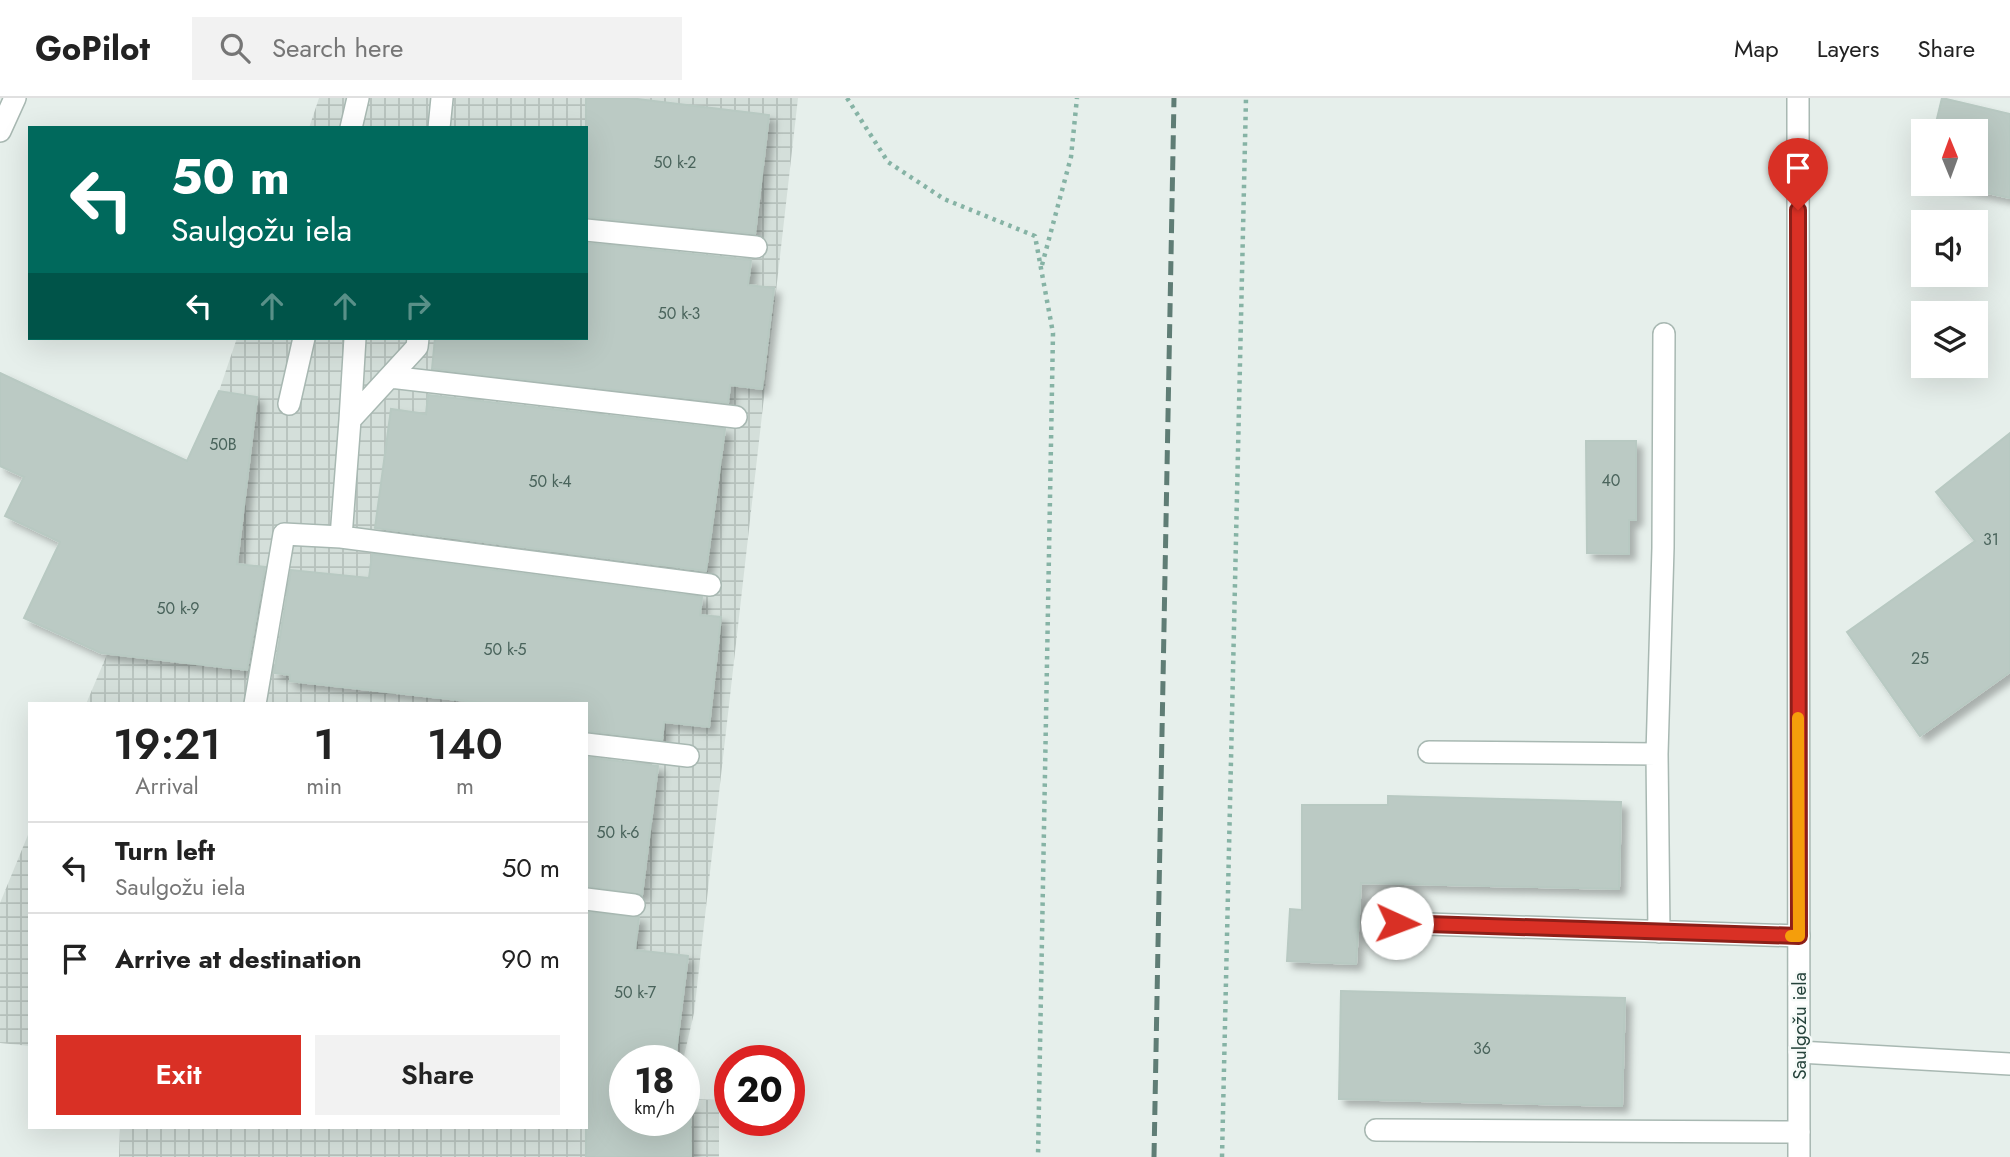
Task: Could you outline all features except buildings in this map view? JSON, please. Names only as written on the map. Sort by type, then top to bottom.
[{"type":"street","points":[[0,131],[15,98]]},
{"type":"street","points":[[352,126],[359,98]]},
{"type":"street","points":[[359,98],[361,126]]},
{"type":"street","points":[[439,126],[442,98]]},
{"type":"street","name":"Saulgožu iela","points":[[1798,98],[1798,1157]]},
{"type":"street","points":[[588,230],[756,247]]},
{"type":"street","points":[[1659,932],[1657,754],[1663,548],[1664,334]]},
{"type":"street","points":[[289,404],[304,340]]},
{"type":"street","points":[[341,537],[355,340]]},
{"type":"street","points":[[350,420],[418,347],[418,340]]},
{"type":"street","points":[[390,377],[736,417]]},
{"type":"street","points":[[255,702],[284,534],[341,537],[710,585]]},
{"type":"street","points":[[588,744],[688,756]]},
{"type":"street","points":[[1429,752],[1657,754]]},
{"type":"street","points":[[588,899],[634,905]]},
{"type":"street","points":[[1397,923],[1799,936]]},
{"type":"street","points":[[1799,1052],[2010,1064]]},
{"type":"street","points":[[1376,1130],[1798,1132]]},
{"type":"path","points":[[848,98],[888,162],[944,199],[1035,236],[1053,333],[1038,1157]]},
{"type":"path","points":[[1041,270],[1072,157],[1077,98]]},
{"type":"path","points":[[1222,1157],[1246,98]]},
{"type":"shaded area","points":[[319,98],[798,98],[694,1013],[687,1045],[609,1045],[609,1058],[588,1054],[588,702],[87,702],[219,391],[236,340],[588,340],[588,126],[310,126]]},
{"type":"shaded area","points":[[28,835],[28,1046],[0,1043],[0,903]]},
{"type":"shaded area","points":[[700,1099],[714,1100],[714,1136],[719,1136],[719,1157],[119,1157],[120,1129],[588,1129],[588,1127],[609,1123],[609,1136],[700,1136]]},
{"type":"railway","points":[[1154,1157],[1174,98]]},
{"type":"slow traffic","points":[[1791,936],[1799,936],[1798,718]]},
{"type":"route","points":[[1397,923],[1799,936],[1798,210]]}]
